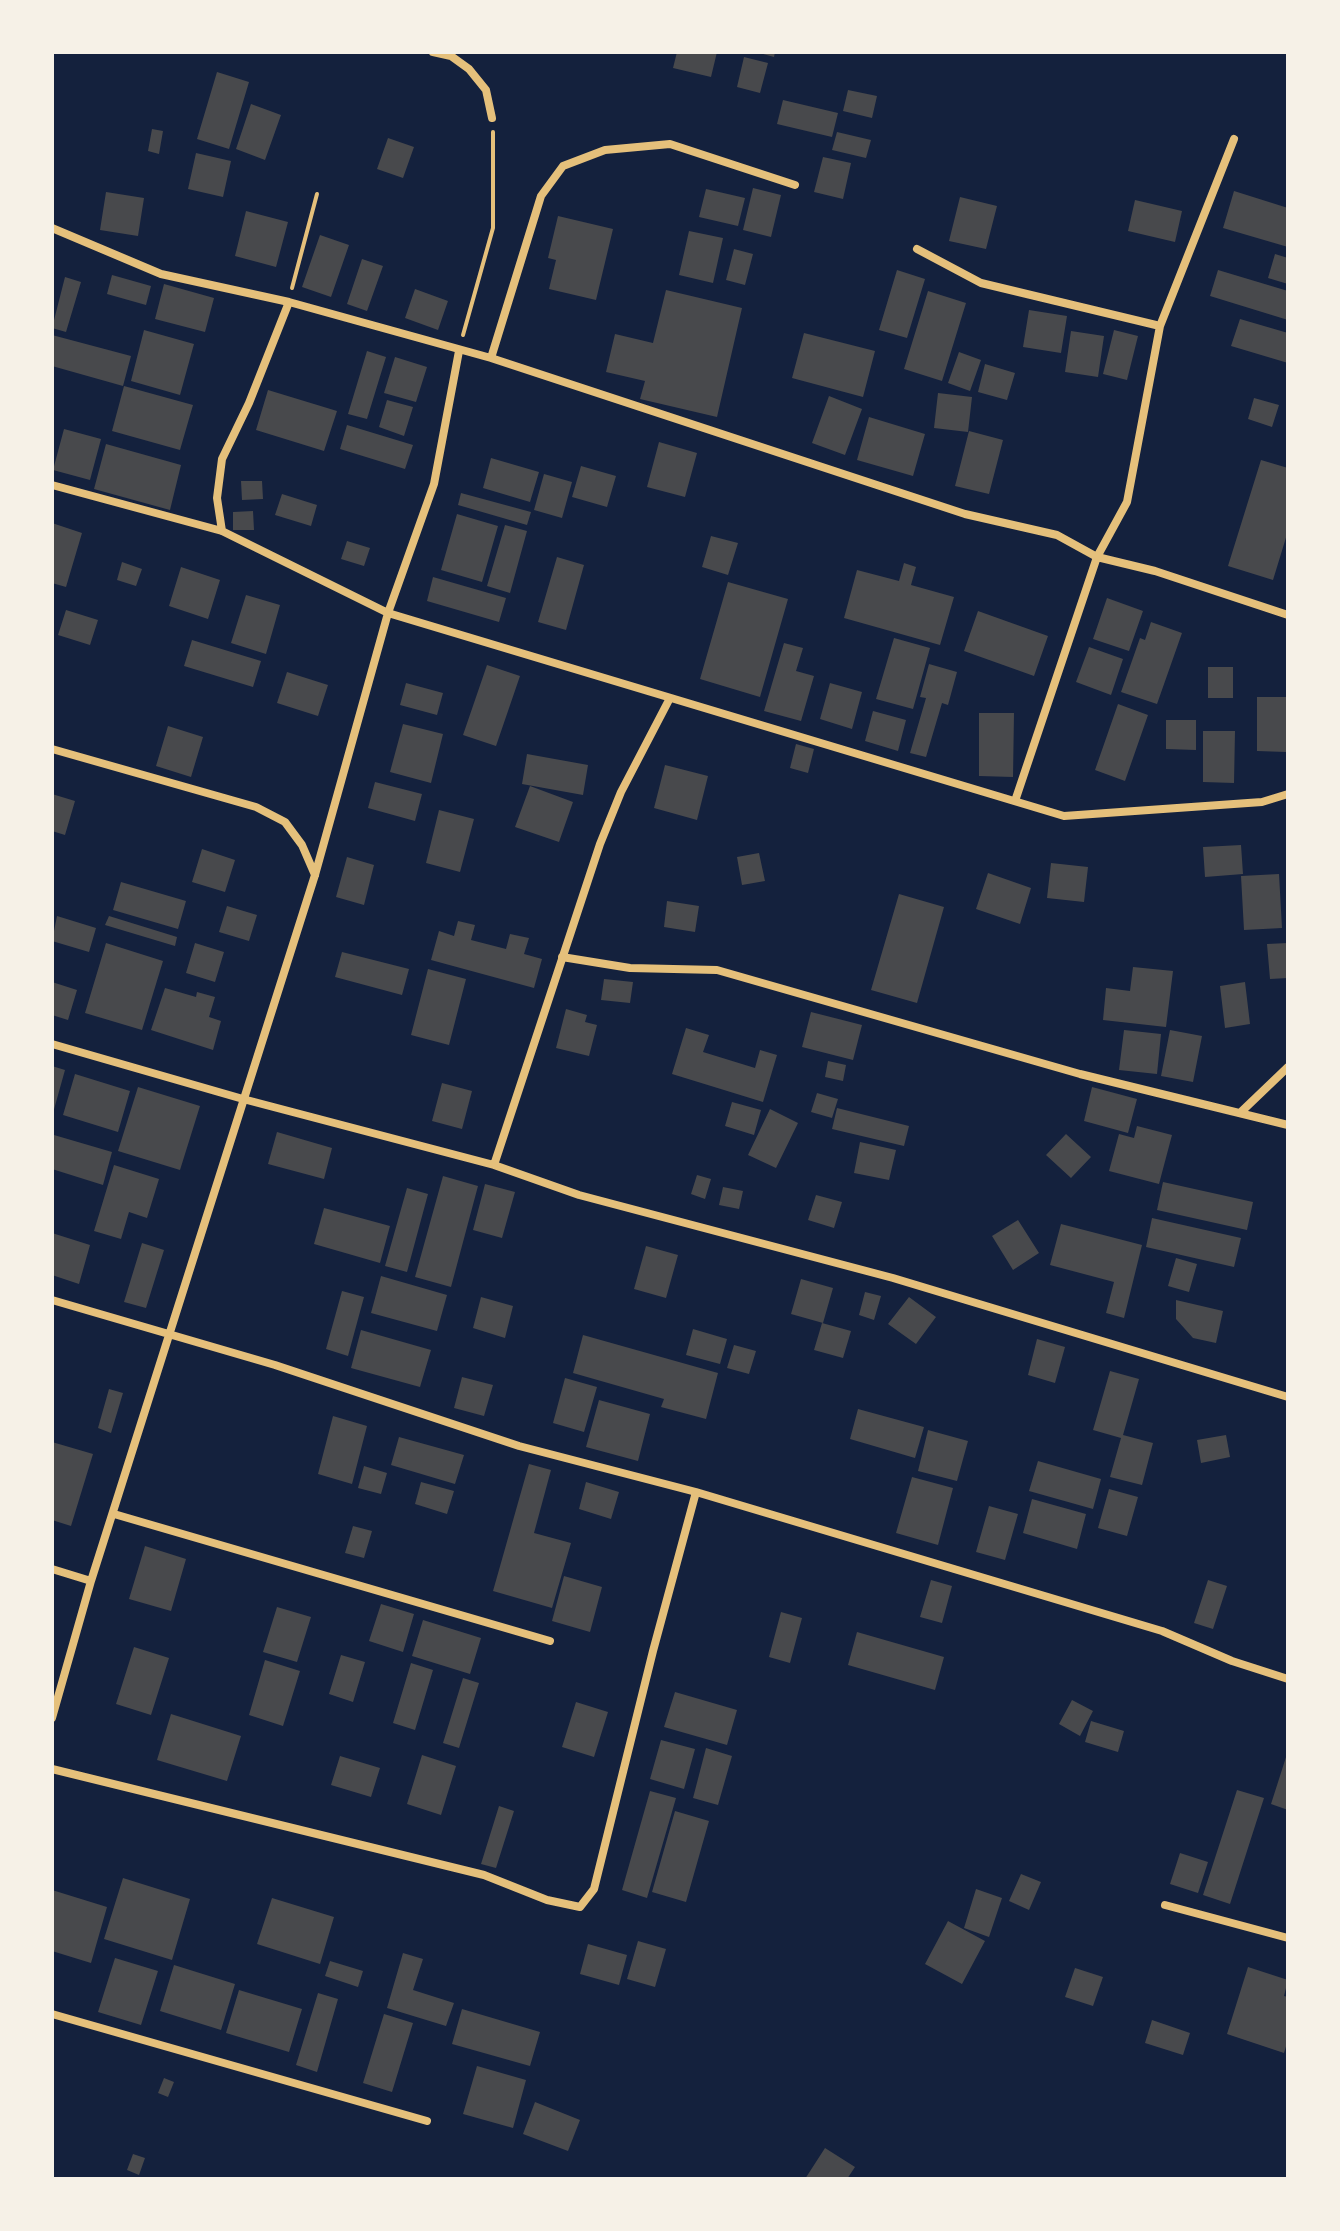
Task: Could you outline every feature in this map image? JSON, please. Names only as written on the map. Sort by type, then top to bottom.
[{"type":"street","points":[[433,52],[451,56],[469,69],[486,90],[492,118]]},
{"type":"street","points":[[1015,801],[1097,557],[1127,502],[1160,326],[1234,139]]},
{"type":"street","points":[[491,358],[541,196],[563,166],[605,150],[670,144],[795,185]]},
{"type":"street","points":[[52,228],[161,274],[289,302],[491,358],[965,514],[1057,535],[1097,557],[1155,571],[1288,615]]},
{"type":"street","points":[[917,249],[981,283],[1160,326]]},
{"type":"street","points":[[222,531],[217,498],[222,459],[249,403],[289,302]]},
{"type":"street","points":[[52,1718],[91,1581],[315,875],[388,613],[434,484],[459,351]]},
{"type":"street","points":[[52,485],[222,531],[388,613],[1064,816],[1262,802],[1288,794]]},
{"type":"street","points":[[494,1165],[600,844],[621,792],[670,698]]},
{"type":"street","points":[[52,749],[256,807],[285,822],[302,845],[315,875]]},
{"type":"street","points":[[562,957],[630,968],[717,970],[1080,1074],[1288,1125]]},
{"type":"street","points":[[52,1044],[243,1099],[494,1165],[579,1195],[893,1278],[1288,1397]]},
{"type":"street","points":[[1241,1112],[1288,1067]]},
{"type":"street","points":[[52,1300],[275,1365],[519,1446],[696,1492],[1162,1631],[1232,1661],[1288,1679]]},
{"type":"street","points":[[52,1769],[484,1875],[547,1900],[580,1907],[594,1889],[696,1492]]},
{"type":"street","points":[[114,1514],[550,1641]]},
{"type":"street","points":[[52,1569],[91,1581]]},
{"type":"street","points":[[1165,1905],[1288,1938]]},
{"type":"street","points":[[52,2014],[427,2121]]},
{"type":"path","points":[[459,351],[493,228],[492,118]]},
{"type":"path","points":[[289,302],[317,194]]},
{"type":"building","points":[[677,52],[717,52],[711,77],[673,68]]},
{"type":"building","points":[[756,52],[775,52],[774,57]]},
{"type":"building","points":[[744,57],[768,63],[760,93],[737,87]]},
{"type":"building","points":[[217,72],[249,82],[229,149],[197,139]]},
{"type":"building","points":[[848,90],[877,96],[872,118],[843,111]]},
{"type":"building","points":[[783,100],[838,113],[832,137],[777,124]]},
{"type":"building","points":[[251,104],[281,115],[265,160],[236,149]]},
{"type":"building","points":[[152,129],[163,131],[159,154],[148,151]]},
{"type":"building","points":[[837,132],[871,140],[866,158],[832,150]]},
{"type":"building","points":[[388,138],[414,147],[403,178],[377,169]]},
{"type":"building","points":[[196,153],[231,161],[223,197],[188,189]]},
{"type":"building","points":[[823,157],[851,163],[843,199],[814,192]]},
{"type":"building","points":[[753,188],[781,195],[771,237],[743,230]]},
{"type":"building","points":[[706,189],[745,198],[738,226],[699,217]]},
{"type":"building","points":[[1234,191],[1288,208],[1288,247],[1223,228]]},
{"type":"building","points":[[106,192],[144,198],[138,236],[100,230]]},
{"type":"building","points":[[960,197],[997,206],[986,249],[949,241]]},
{"type":"building","points":[[1135,200],[1182,211],[1175,242],[1128,231]]},
{"type":"building","points":[[246,211],[288,222],[276,267],[235,256]]},
{"type":"building","points":[[558,216],[613,229],[596,300],[549,289],[556,260],[548,258]]},
{"type":"building","points":[[689,231],[723,238],[713,283],[679,275]]},
{"type":"building","points":[[320,235],[349,245],[331,297],[302,287]]},
{"type":"building","points":[[734,249],[753,254],[745,285],[726,280]]},
{"type":"building","points":[[1275,254],[1288,258],[1288,284],[1268,278]]},
{"type":"building","points":[[362,259],[383,266],[367,311],[347,304]]},
{"type":"building","points":[[897,270],[925,279],[907,338],[879,330]]},
{"type":"building","points":[[1218,270],[1288,291],[1288,320],[1210,296]]},
{"type":"building","points":[[112,275],[151,286],[146,305],[107,294]]},
{"type":"building","points":[[65,277],[81,282],[66,332],[52,328]]},
{"type":"building","points":[[164,284],[214,298],[205,332],[155,319]]},
{"type":"building","points":[[415,289],[448,301],[438,330],[405,318]]},
{"type":"building","points":[[666,290],[742,308],[717,417],[640,399],[645,381],[606,372],[615,334],[653,343]]},
{"type":"building","points":[[928,291],[966,303],[942,381],[904,369]]},
{"type":"building","points":[[1029,310],[1067,316],[1061,353],[1023,347]]},
{"type":"building","points":[[1240,319],[1288,333],[1288,363],[1231,346]]},
{"type":"building","points":[[144,330],[194,344],[180,395],[131,381]]},
{"type":"building","points":[[1114,330],[1138,336],[1127,380],[1103,374]]},
{"type":"building","points":[[1071,331],[1104,336],[1098,377],[1065,372]]},
{"type":"building","points":[[804,333],[875,351],[863,397],[792,378]]},
{"type":"building","points":[[52,335],[131,356],[123,386],[52,366]]},
{"type":"building","points":[[367,351],[386,357],[367,419],[348,414]]},
{"type":"building","points":[[959,352],[981,360],[970,391],[948,383]]},
{"type":"building","points":[[395,357],[427,367],[416,402],[384,393]]},
{"type":"building","points":[[985,364],[1015,373],[1007,400],[978,392]]},
{"type":"building","points":[[124,386],[193,405],[180,450],[112,431]]},
{"type":"building","points":[[268,390],[337,411],[324,451],[256,430]]},
{"type":"building","points":[[938,393],[972,397],[968,432],[934,428]]},
{"type":"building","points":[[829,396],[862,409],[845,455],[812,443]]},
{"type":"building","points":[[1254,398],[1279,405],[1272,427],[1248,419]]},
{"type":"building","points":[[387,400],[413,407],[404,436],[379,427]]},
{"type":"building","points":[[869,417],[925,434],[913,476],[857,460]]},
{"type":"building","points":[[347,425],[413,445],[405,469],[340,449]]},
{"type":"building","points":[[64,429],[101,439],[90,480],[53,470]]},
{"type":"building","points":[[969,431],[1003,440],[989,494],[955,486]]},
{"type":"building","points":[[659,442],[697,453],[685,497],[647,487]]},
{"type":"building","points":[[106,444],[181,465],[170,510],[94,489]]},
{"type":"building","points":[[491,458],[539,472],[530,502],[483,488]]},
{"type":"building","points":[[1261,460],[1288,468],[1288,531],[1273,580],[1228,566]]},
{"type":"building","points":[[581,466],[616,476],[607,507],[572,497]]},
{"type":"building","points":[[544,474],[572,482],[562,518],[534,510]]},
{"type":"building","points":[[241,481],[262,481],[263,499],[242,500]]},
{"type":"building","points":[[461,493],[531,512],[527,525],[458,505]]},
{"type":"building","points":[[282,494],[317,505],[311,526],[275,515]]},
{"type":"building","points":[[253,511],[254,530],[233,530],[233,512]]},
{"type":"building","points":[[457,514],[498,526],[482,582],[441,570]]},
{"type":"building","points":[[52,523],[82,533],[66,587],[52,583]]},
{"type":"building","points":[[505,525],[527,531],[510,593],[487,586]]},
{"type":"building","points":[[711,536],[738,543],[728,575],[702,567]]},
{"type":"building","points":[[347,541],[370,548],[364,566],[341,559]]},
{"type":"building","points":[[557,557],[584,565],[566,630],[538,622]]},
{"type":"building","points":[[122,562],[142,569],[136,586],[117,580]]},
{"type":"building","points":[[904,563],[916,567],[911,585],[954,597],[940,645],[844,618],[857,570],[899,581]]},
{"type":"building","points":[[181,567],[220,580],[208,619],[169,606]]},
{"type":"building","points":[[433,577],[506,598],[499,622],[427,601]]},
{"type":"building","points":[[728,582],[788,599],[760,697],[700,679]]},
{"type":"building","points":[[246,595],[280,605],[266,654],[231,643]]},
{"type":"building","points":[[1107,598],[1143,611],[1129,651],[1093,639]]},
{"type":"building","points":[[66,610],[98,620],[90,645],[58,635]]},
{"type":"building","points":[[978,611],[1048,636],[1034,676],[964,651]]},
{"type":"building","points":[[1151,622],[1182,633],[1157,704],[1121,692],[1140,638],[1145,640]]},
{"type":"building","points":[[894,638],[930,648],[913,709],[876,699]]},
{"type":"building","points":[[192,640],[261,661],[253,687],[184,666]]},
{"type":"building","points":[[784,643],[803,648],[796,671],[814,676],[801,721],[764,711]]},
{"type":"building","points":[[1089,647],[1123,659],[1111,695],[1076,682]]},
{"type":"building","points":[[929,664],[957,672],[948,705],[942,703],[926,757],[910,753],[926,698],[920,697]]},
{"type":"building","points":[[487,665],[520,676],[496,746],[463,735]]},
{"type":"building","points":[[1208,667],[1233,667],[1233,698],[1208,698]]},
{"type":"building","points":[[287,672],[328,685],[318,716],[277,703]]},
{"type":"building","points":[[406,683],[443,693],[437,715],[400,705]]},
{"type":"building","points":[[830,683],[862,692],[852,729],[820,719]]},
{"type":"building","points":[[1257,697],[1286,697],[1286,752],[1257,751]]},
{"type":"building","points":[[1118,704],[1148,715],[1125,781],[1095,770]]},
{"type":"building","points":[[873,711],[906,720],[898,751],[865,741]]},
{"type":"building","points":[[979,713],[1014,713],[1013,777],[979,776]]},
{"type":"building","points":[[1166,720],[1196,720],[1196,750],[1166,749]]},
{"type":"building","points":[[403,724],[443,734],[431,783],[390,772]]},
{"type":"building","points":[[168,726],[203,737],[191,777],[156,766]]},
{"type":"building","points":[[1203,731],[1235,731],[1234,783],[1203,782]]},
{"type":"building","points":[[796,744],[814,749],[808,773],[790,768]]},
{"type":"building","points":[[527,754],[588,765],[583,795],[522,784]]},
{"type":"building","points":[[665,765],[708,776],[697,820],[654,808]]},
{"type":"building","points":[[375,782],[422,794],[415,821],[368,808]]},
{"type":"building","points":[[530,786],[573,802],[559,842],[515,827]]},
{"type":"building","points":[[52,794],[75,801],[65,835],[52,831]]},
{"type":"building","points":[[439,810],[474,819],[460,872],[426,863]]},
{"type":"building","points":[[1241,845],[1243,874],[1205,877],[1203,847]]},
{"type":"building","points":[[202,849],[235,860],[225,892],[192,882]]},
{"type":"building","points":[[759,853],[765,881],[742,885],[737,857]]},
{"type":"building","points":[[347,857],[374,865],[364,905],[336,897]]},
{"type":"building","points":[[1051,863],[1088,867],[1084,902],[1047,898]]},
{"type":"building","points":[[988,873],[1031,888],[1020,924],[976,909]]},
{"type":"building","points":[[1279,874],[1282,928],[1244,930],[1241,876]]},
{"type":"building","points":[[121,882],[186,901],[178,929],[113,910]]},
{"type":"building","points":[[899,894],[944,907],[917,1003],[871,990]]},
{"type":"building","points":[[667,901],[699,906],[695,932],[664,927]]},
{"type":"building","points":[[227,906],[257,915],[249,941],[219,932]]},
{"type":"building","points":[[57,916],[96,928],[89,952],[52,941]]},
{"type":"building","points":[[109,916],[177,937],[175,946],[105,925]]},
{"type":"building","points":[[458,921],[475,925],[471,940],[506,949],[510,934],[529,938],[524,954],[542,959],[534,988],[431,960],[439,931],[454,936]]},
{"type":"building","points":[[106,943],[163,961],[142,1030],[85,1013]]},
{"type":"building","points":[[195,943],[224,952],[215,982],[186,973]]},
{"type":"building","points":[[1288,943],[1288,978],[1270,979],[1267,944]]},
{"type":"building","points":[[342,952],[409,969],[402,995],[335,977]]},
{"type":"building","points":[[1133,967],[1173,971],[1166,1027],[1103,1020],[1106,988],[1130,991]]},
{"type":"building","points":[[428,969],[466,979],[449,1045],[411,1035]]},
{"type":"building","points":[[604,979],[633,982],[630,1003],[601,1000]]},
{"type":"building","points":[[52,982],[77,990],[68,1020],[52,1015]]},
{"type":"building","points":[[1245,982],[1250,1024],[1225,1028],[1220,986]]},
{"type":"building","points":[[165,988],[196,997],[197,992],[215,997],[209,1017],[221,1021],[213,1050],[151,1030]]},
{"type":"building","points":[[566,1009],[587,1015],[585,1022],[597,1025],[589,1056],[556,1048]]},
{"type":"building","points":[[811,1012],[862,1025],[853,1060],[802,1047]]},
{"type":"building","points":[[686,1028],[709,1035],[703,1052],[755,1068],[760,1050],[777,1055],[763,1102],[672,1074]]},
{"type":"building","points":[[1124,1030],[1161,1034],[1157,1074],[1119,1070]]},
{"type":"building","points":[[1170,1030],[1202,1036],[1193,1082],[1161,1076]]},
{"type":"building","points":[[828,1061],[846,1065],[843,1081],[825,1077]]},
{"type":"building","points":[[52,1066],[65,1070],[53,1113],[52,1113]]},
{"type":"building","points":[[75,1074],[130,1091],[118,1132],[63,1115]]},
{"type":"building","points":[[442,1083],[472,1091],[462,1129],[432,1121]]},
{"type":"building","points":[[138,1087],[200,1106],[180,1170],[118,1151]]},
{"type":"building","points":[[1092,1087],[1137,1099],[1128,1133],[1084,1121]]},
{"type":"building","points":[[817,1093],[838,1099],[832,1118],[811,1112]]},
{"type":"building","points":[[732,1102],[761,1110],[754,1135],[725,1126]]},
{"type":"building","points":[[837,1108],[909,1126],[904,1146],[832,1129]]},
{"type":"building","points":[[770,1109],[798,1123],[776,1168],[748,1155]]},
{"type":"building","points":[[1137,1126],[1172,1135],[1159,1184],[1109,1171],[1119,1134],[1134,1138]]},
{"type":"building","points":[[277,1132],[332,1148],[324,1179],[268,1164]]},
{"type":"building","points":[[1066,1134],[1091,1157],[1071,1178],[1046,1155]]},
{"type":"building","points":[[54,1135],[112,1152],[103,1185],[52,1169]]},
{"type":"building","points":[[860,1142],[896,1150],[889,1180],[854,1173]]},
{"type":"building","points":[[114,1165],[159,1179],[147,1218],[129,1212],[121,1239],[94,1231]]},
{"type":"building","points":[[697,1175],[711,1179],[705,1199],[691,1194]]},
{"type":"building","points":[[443,1176],[478,1186],[451,1287],[415,1277]]},
{"type":"building","points":[[1163,1182],[1253,1202],[1247,1230],[1157,1210]]},
{"type":"building","points":[[485,1184],[515,1192],[502,1238],[473,1230]]},
{"type":"building","points":[[723,1187],[743,1191],[739,1209],[719,1205]]},
{"type":"building","points":[[407,1188],[428,1194],[407,1272],[385,1266]]},
{"type":"building","points":[[816,1195],[842,1202],[834,1228],[808,1220]]},
{"type":"building","points":[[324,1208],[390,1226],[380,1263],[314,1244]]},
{"type":"building","points":[[1152,1218],[1241,1238],[1234,1267],[1146,1247]]},
{"type":"building","points":[[1018,1220],[1039,1253],[1013,1270],[992,1236]]},
{"type":"building","points":[[1061,1224],[1142,1245],[1124,1318],[1106,1313],[1114,1282],[1050,1265]]},
{"type":"building","points":[[52,1233],[90,1245],[79,1284],[52,1275]]},
{"type":"building","points":[[142,1243],[164,1250],[146,1308],[124,1302]]},
{"type":"building","points":[[646,1246],[678,1255],[666,1298],[634,1289]]},
{"type":"building","points":[[1176,1258],[1197,1264],[1189,1292],[1168,1286]]},
{"type":"building","points":[[381,1276],[447,1295],[437,1331],[371,1313]]},
{"type":"building","points":[[801,1279],[833,1288],[823,1323],[791,1314]]},
{"type":"building","points":[[342,1291],[364,1297],[348,1356],[326,1349]]},
{"type":"building","points":[[865,1292],[881,1296],[874,1320],[859,1315]]},
{"type":"building","points":[[481,1297],[513,1306],[505,1338],[473,1328]]},
{"type":"building","points":[[909,1297],[936,1317],[916,1344],[888,1324]]},
{"type":"building","points":[[1176,1300],[1223,1311],[1216,1343],[1193,1338],[1176,1319]]},
{"type":"building","points":[[822,1323],[851,1331],[843,1358],[814,1350]]},
{"type":"building","points":[[693,1329],[727,1339],[720,1364],[686,1355]]},
{"type":"building","points":[[361,1330],[431,1350],[420,1387],[351,1368]]},
{"type":"building","points":[[583,1335],[718,1373],[706,1419],[661,1407],[664,1399],[573,1373]]},
{"type":"building","points":[[1037,1339],[1065,1347],[1055,1383],[1028,1375]]},
{"type":"building","points":[[734,1345],[756,1351],[749,1374],[727,1368]]},
{"type":"building","points":[[1110,1371],[1139,1379],[1123,1435],[1153,1443],[1142,1485],[1110,1477],[1121,1438],[1093,1430]]},
{"type":"building","points":[[462,1377],[493,1385],[484,1416],[454,1408]]},
{"type":"building","points":[[565,1378],[597,1387],[584,1432],[553,1423]]},
{"type":"building","points":[[109,1389],[123,1393],[111,1433],[98,1428]]},
{"type":"building","points":[[599,1400],[650,1414],[638,1461],[586,1447]]},
{"type":"building","points":[[858,1409],[924,1427],[915,1458],[850,1439]]},
{"type":"building","points":[[333,1416],[367,1426],[352,1484],[318,1474]]},
{"type":"building","points":[[928,1430],[968,1441],[957,1481],[918,1471]]},
{"type":"building","points":[[1226,1435],[1230,1457],[1201,1463],[1197,1440]]},
{"type":"building","points":[[399,1437],[464,1455],[455,1484],[391,1465]]},
{"type":"building","points":[[52,1442],[93,1454],[71,1526],[52,1520]]},
{"type":"building","points":[[1038,1461],[1101,1479],[1093,1509],[1029,1491]]},
{"type":"building","points":[[529,1464],[551,1470],[534,1533],[571,1543],[552,1608],[493,1591]]},
{"type":"building","points":[[364,1466],[387,1473],[381,1494],[358,1488]]},
{"type":"building","points":[[912,1477],[953,1488],[938,1545],[896,1533]]},
{"type":"building","points":[[421,1482],[454,1491],[447,1514],[415,1504]]},
{"type":"building","points":[[586,1482],[619,1492],[611,1519],[579,1509]]},
{"type":"building","points":[[1109,1489],[1138,1497],[1127,1536],[1098,1528]]},
{"type":"building","points":[[1032,1499],[1086,1514],[1077,1549],[1023,1533]]},
{"type":"building","points":[[989,1506],[1018,1514],[1005,1560],[976,1552]]},
{"type":"building","points":[[353,1526],[372,1531],[364,1558],[345,1553]]},
{"type":"building","points":[[145,1546],[186,1559],[171,1611],[129,1599]]},
{"type":"building","points":[[564,1576],[602,1587],[590,1632],[552,1621]]},
{"type":"building","points":[[931,1580],[952,1586],[942,1623],[920,1617]]},
{"type":"building","points":[[1208,1580],[1227,1586],[1213,1629],[1194,1623]]},
{"type":"building","points":[[381,1604],[414,1614],[403,1652],[369,1641]]},
{"type":"building","points":[[277,1607],[311,1617],[297,1662],[263,1652]]},
{"type":"building","points":[[781,1612],[802,1618],[790,1663],[769,1657]]},
{"type":"building","points":[[423,1620],[481,1638],[470,1674],[412,1656]]},
{"type":"building","points":[[857,1632],[944,1657],[935,1690],[848,1665]]},
{"type":"building","points":[[134,1647],[169,1658],[151,1715],[116,1704]]},
{"type":"building","points":[[341,1655],[365,1662],[353,1702],[329,1694]]},
{"type":"building","points":[[265,1660],[300,1671],[283,1726],[249,1715]]},
{"type":"building","points":[[411,1663],[433,1670],[415,1730],[393,1723]]},
{"type":"building","points":[[463,1678],[479,1683],[459,1748],[443,1743]]},
{"type":"building","points":[[675,1692],[737,1710],[727,1745],[664,1727]]},
{"type":"building","points":[[1072,1700],[1093,1711],[1080,1736],[1059,1724]]},
{"type":"building","points":[[576,1702],[608,1712],[594,1757],[562,1747]]},
{"type":"building","points":[[171,1714],[241,1736],[227,1781],[157,1760]]},
{"type":"building","points":[[1091,1721],[1124,1731],[1118,1752],[1085,1742]]},
{"type":"building","points":[[661,1740],[695,1749],[684,1789],[650,1779]]},
{"type":"building","points":[[706,1748],[732,1756],[718,1805],[693,1798]]},
{"type":"building","points":[[1288,1754],[1288,1810],[1271,1804]]},
{"type":"building","points":[[422,1755],[456,1766],[441,1815],[407,1804]]},
{"type":"building","points":[[340,1756],[380,1768],[371,1797],[331,1785]]},
{"type":"building","points":[[1237,1790],[1264,1798],[1230,1904],[1203,1895]]},
{"type":"building","points":[[650,1791],[676,1798],[647,1898],[622,1890]]},
{"type":"building","points":[[499,1806],[514,1811],[496,1868],[481,1864]]},
{"type":"building","points":[[675,1811],[709,1821],[686,1902],[652,1892]]},
{"type":"building","points":[[1180,1853],[1208,1862],[1198,1893],[1170,1884]]},
{"type":"building","points":[[1021,1874],[1041,1882],[1029,1910],[1009,1901]]},
{"type":"building","points":[[123,1878],[190,1899],[172,1960],[104,1939]]},
{"type":"building","points":[[976,1889],[1002,1898],[989,1937],[964,1928]]},
{"type":"building","points":[[52,1890],[107,1907],[91,1963],[52,1951]]},
{"type":"building","points":[[272,1898],[334,1917],[320,1964],[257,1944]]},
{"type":"building","points":[[948,1921],[985,1941],[962,1984],[925,1964]]},
{"type":"building","points":[[638,1941],[666,1949],[655,1987],[627,1979]]},
{"type":"building","points":[[588,1944],[627,1955],[619,1985],[580,1974]]},
{"type":"building","points":[[403,1953],[423,1959],[413,1990],[454,2003],[446,2026],[387,2008]]},
{"type":"building","points":[[115,1958],[158,1971],[141,2025],[98,2012]]},
{"type":"building","points":[[330,1961],[363,1971],[358,1987],[325,1976]]},
{"type":"building","points":[[174,1965],[235,1984],[221,2030],[160,2011]]},
{"type":"building","points":[[1248,1967],[1288,1980],[1284,1996],[1288,1997],[1288,2040],[1284,2053],[1227,2034]]},
{"type":"building","points":[[1075,1968],[1103,1977],[1093,2006],[1065,1997]]},
{"type":"building","points":[[239,1990],[302,2009],[289,2052],[226,2033]]},
{"type":"building","points":[[318,1993],[338,1999],[317,2072],[296,2065]]},
{"type":"building","points":[[462,2009],[540,2032],[530,2066],[452,2044]]},
{"type":"building","points":[[384,2014],[413,2023],[392,2092],[363,2083]]},
{"type":"building","points":[[1152,2020],[1190,2033],[1183,2055],[1145,2043]]},
{"type":"building","points":[[477,2066],[526,2080],[513,2128],[463,2114]]},
{"type":"building","points":[[164,2078],[174,2082],[168,2097],[158,2093]]},
{"type":"building","points":[[535,2102],[580,2120],[568,2151],[523,2134]]},
{"type":"building","points":[[825,2148],[855,2167],[847,2179],[805,2179]]},
{"type":"building","points":[[133,2154],[145,2158],[139,2175],[127,2170]]}]
